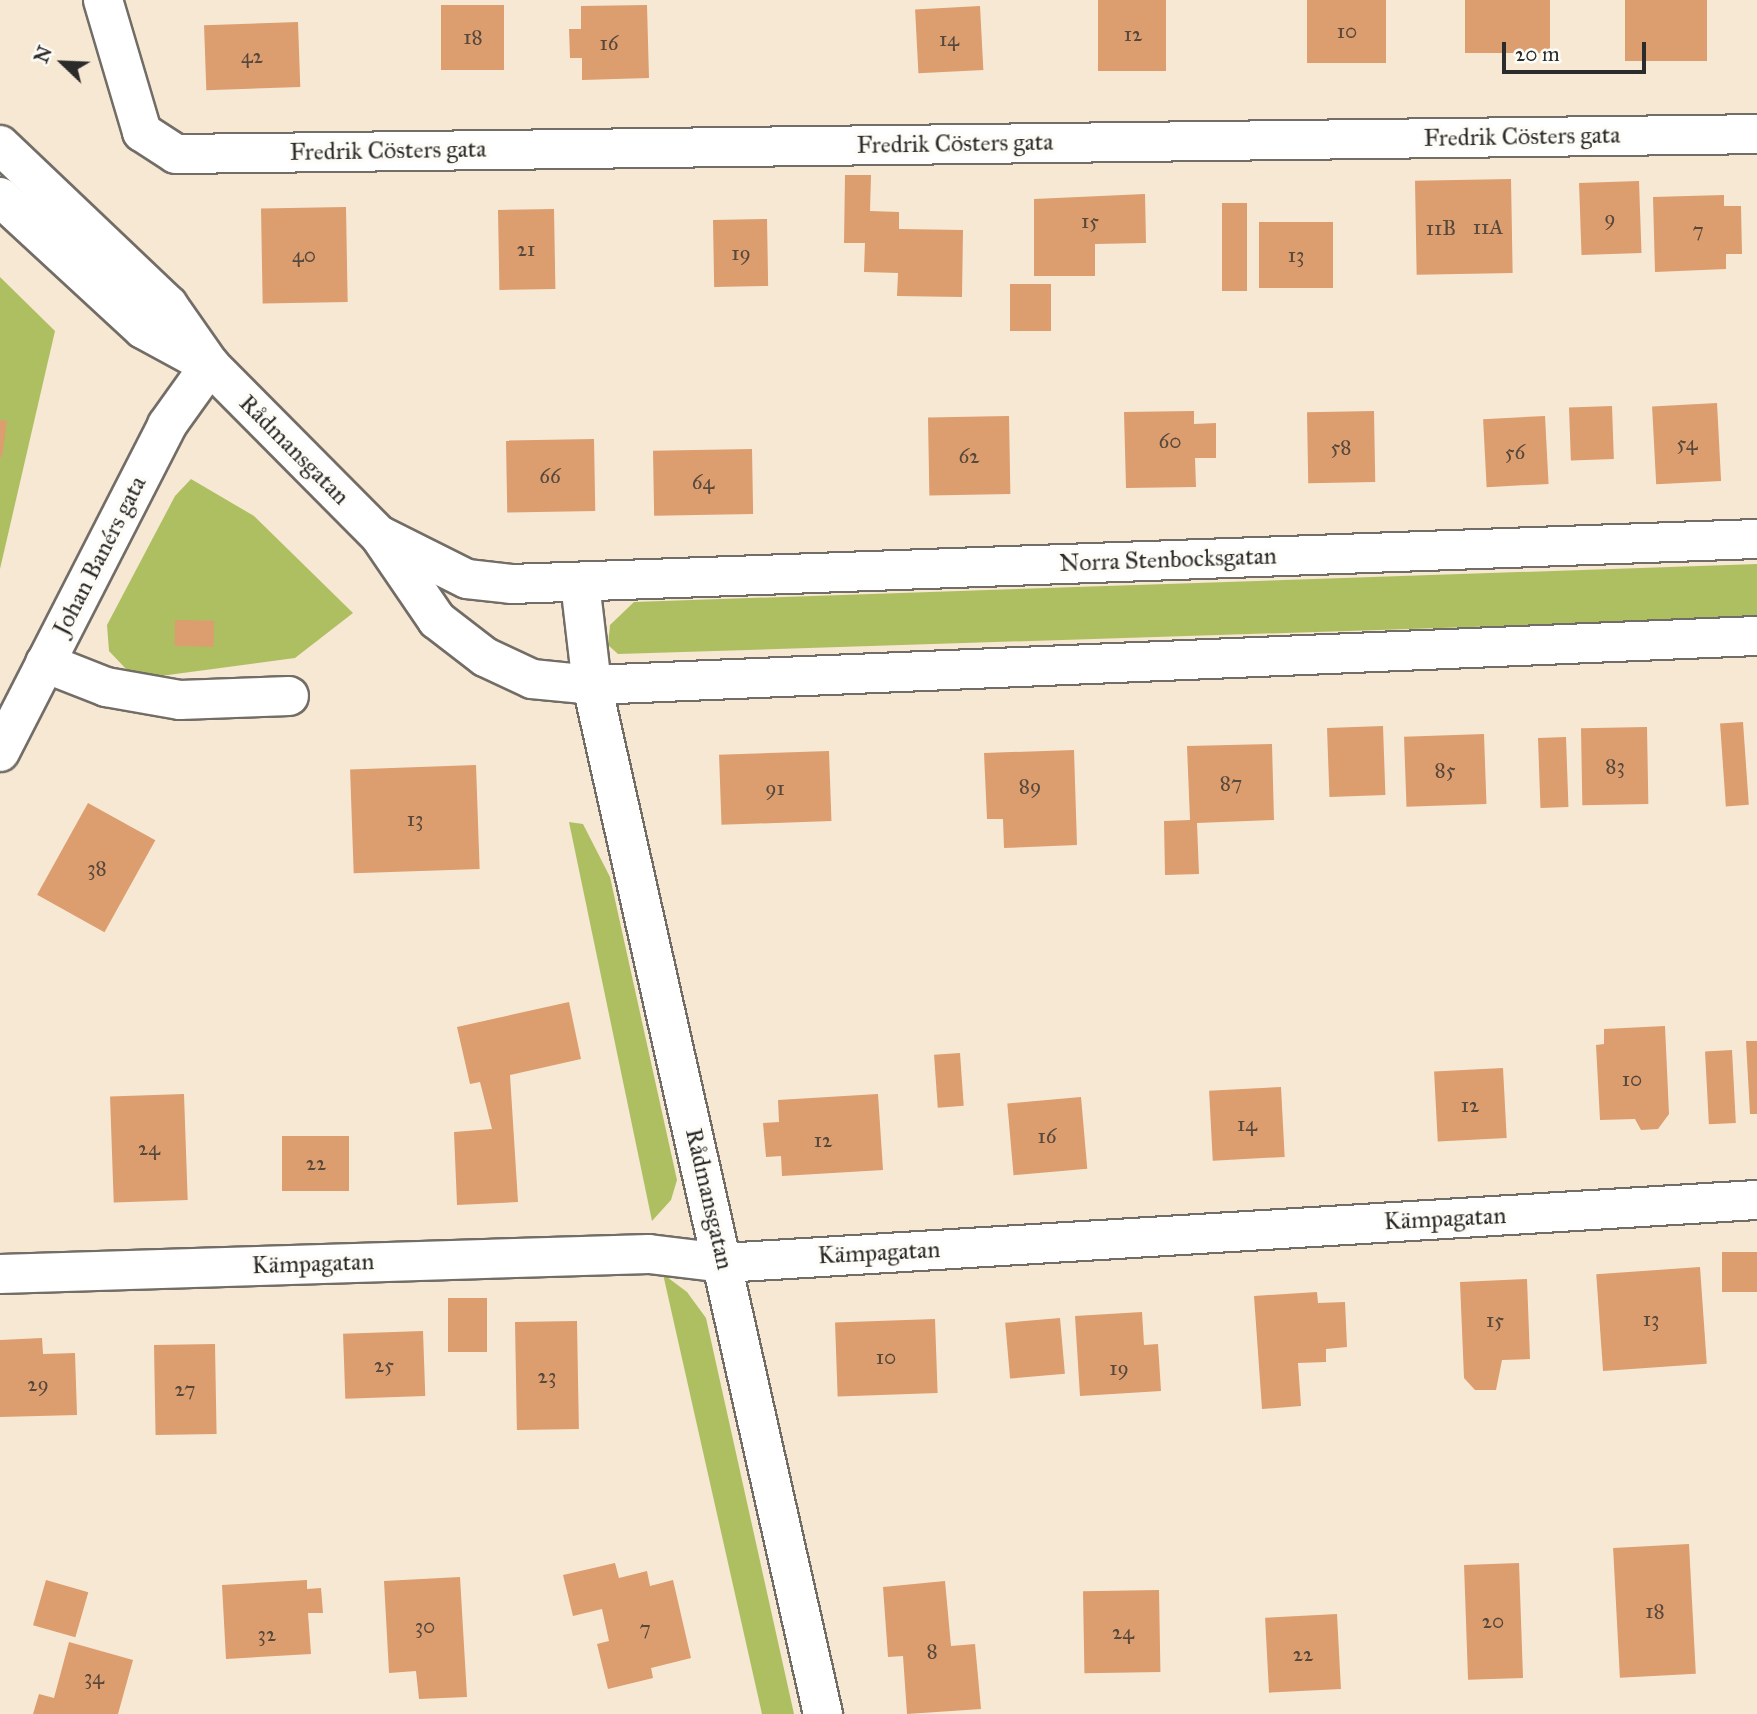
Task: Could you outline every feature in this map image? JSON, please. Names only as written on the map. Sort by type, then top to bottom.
[{"type":"street","name":"Fredrik Cösters gata","points":[[103,0],[142,132],[155,144],[191,154],[1757,134]]},
{"type":"street","points":[[0,145],[167,305],[210,365]]},
{"type":"street","points":[[0,197],[143,329],[210,365]]},
{"type":"street","name":"Rådmansgatan","points":[[210,365],[379,535],[437,620],[485,657],[532,679],[592,685]]},
{"type":"street","name":"Johan Banérs gata","points":[[0,752],[166,425],[210,365]]},
{"type":"street","name":"Rådmansgatan","points":[[379,535],[467,579],[580,583],[592,685],[823,1714]]},
{"type":"street","name":"Norra Stenbocksgatan","points":[[580,583],[1757,539]]},
{"type":"street","points":[[592,685],[1757,636]]},
{"type":"street","points":[[45,663],[106,687],[180,700],[289,696]]},
{"type":"street","name":"Kämpagatan","points":[[0,1274],[649,1254],[723,1263],[1757,1200]]},
{"type":"green space","points":[[0,277],[55,331],[0,569]]},
{"type":"green space","points":[[191,479],[254,516],[353,613],[295,658],[153,677],[126,669],[109,651],[107,625],[175,496]]},
{"type":"green space","points":[[1757,564],[1757,618],[618,654],[608,645],[610,625],[634,602]]},
{"type":"green space","points":[[569,822],[583,824],[610,877],[677,1180],[671,1200],[652,1221]]},
{"type":"green space","points":[[663,1274],[687,1292],[706,1318],[794,1714],[762,1714]]},
{"type":"building","points":[[1098,0],[1166,0],[1166,71],[1098,71]]},
{"type":"building","points":[[1307,0],[1386,0],[1386,63],[1307,63]]},
{"type":"building","points":[[1465,0],[1550,0],[1550,53],[1465,53]]},
{"type":"building","points":[[1625,0],[1707,0],[1707,61],[1625,61]]},
{"type":"building","points":[[441,5],[504,5],[504,70],[441,70]]},
{"type":"building","points":[[647,5],[649,78],[582,80],[582,58],[570,58],[569,29],[581,29],[581,6]]},
{"type":"building","points":[[980,6],[983,70],[918,73],[915,9]]},
{"type":"building","points":[[298,22],[300,87],[206,90],[204,25]]},
{"type":"building","points":[[845,175],[871,175],[870,211],[899,212],[899,229],[963,230],[962,297],[897,296],[898,273],[864,272],[865,243],[844,243]]},
{"type":"building","points":[[1511,179],[1513,273],[1417,275],[1415,181]]},
{"type":"building","points":[[1639,181],[1642,253],[1582,255],[1579,183]]},
{"type":"building","points":[[1145,194],[1146,243],[1095,244],[1095,276],[1034,276],[1034,199]]},
{"type":"building","points":[[1724,195],[1724,206],[1741,206],[1742,254],[1726,254],[1726,269],[1655,272],[1653,197]]},
{"type":"building","points":[[1222,203],[1247,203],[1247,291],[1222,291]]},
{"type":"building","points":[[346,207],[348,302],[263,303],[261,208]]},
{"type":"building","points":[[554,209],[555,289],[499,290],[498,210]]},
{"type":"building","points":[[767,219],[768,286],[714,287],[713,220]]},
{"type":"building","points":[[1259,222],[1333,222],[1333,288],[1259,288]]},
{"type":"building","points":[[1010,284],[1051,284],[1051,331],[1010,331]]},
{"type":"building","points":[[1717,403],[1721,481],[1656,484],[1652,406]]},
{"type":"building","points":[[1612,406],[1614,459],[1571,460],[1569,408]]},
{"type":"building","points":[[1194,411],[1194,424],[1216,423],[1216,458],[1195,458],[1196,487],[1126,488],[1124,412]]},
{"type":"building","points":[[1374,411],[1375,482],[1308,483],[1307,412]]},
{"type":"building","points":[[1009,416],[1010,494],[929,495],[928,417]]},
{"type":"building","points":[[1545,416],[1549,484],[1487,487],[1483,419]]},
{"type":"building","points":[[0,420],[7,421],[2,457],[0,457]]},
{"type":"building","points":[[594,439],[595,511],[507,513],[506,441]]},
{"type":"building","points":[[752,449],[753,514],[654,516],[653,451]]},
{"type":"building","points":[[175,620],[214,621],[214,647],[175,646]]},
{"type":"building","points":[[1743,722],[1749,805],[1726,806],[1720,724]]},
{"type":"building","points":[[1383,726],[1385,795],[1329,797],[1327,728]]},
{"type":"building","points":[[1647,727],[1648,804],[1582,805],[1581,728]]},
{"type":"building","points":[[1484,734],[1486,804],[1406,807],[1404,737]]},
{"type":"building","points":[[1566,737],[1568,807],[1540,808],[1538,738]]},
{"type":"building","points":[[1272,744],[1274,820],[1197,823],[1199,874],[1165,875],[1164,821],[1190,820],[1187,746]]},
{"type":"building","points":[[1074,750],[1077,845],[1004,848],[1003,819],[987,819],[984,753]]},
{"type":"building","points":[[829,751],[831,821],[722,825],[719,755]]},
{"type":"building","points":[[476,765],[480,869],[354,873],[350,769]]},
{"type":"building","points":[[88,803],[155,840],[104,932],[37,895]]},
{"type":"building","points":[[569,1002],[581,1059],[510,1075],[518,1202],[457,1205],[454,1132],[492,1129],[480,1082],[470,1084],[457,1027]]},
{"type":"building","points":[[1665,1026],[1669,1114],[1658,1129],[1641,1130],[1635,1119],[1600,1120],[1596,1045],[1604,1044],[1604,1029]]},
{"type":"building","points":[[1746,1041],[1757,1041],[1757,1114],[1750,1114]]},
{"type":"building","points":[[1732,1050],[1736,1123],[1709,1124],[1705,1051]]},
{"type":"building","points":[[960,1053],[964,1106],[938,1108],[934,1055]]},
{"type":"building","points":[[1503,1068],[1507,1138],[1438,1142],[1434,1072]]},
{"type":"building","points":[[1281,1087],[1285,1157],[1213,1161],[1209,1091]]},
{"type":"building","points":[[184,1094],[188,1200],[114,1203],[110,1097]]},
{"type":"building","points":[[878,1094],[883,1170],[782,1176],[781,1156],[766,1157],[763,1123],[779,1122],[778,1100]]},
{"type":"building","points":[[1081,1097],[1087,1169],[1014,1175],[1007,1103]]},
{"type":"building","points":[[282,1136],[349,1136],[349,1191],[282,1191]]},
{"type":"building","points":[[1722,1252],[1757,1252],[1757,1292],[1722,1292]]},
{"type":"building","points":[[1700,1267],[1707,1364],[1603,1371],[1596,1274]]},
{"type":"building","points":[[1527,1279],[1530,1359],[1502,1360],[1496,1390],[1475,1390],[1464,1378],[1460,1282]]},
{"type":"building","points":[[1317,1292],[1318,1303],[1345,1302],[1347,1347],[1326,1349],[1326,1362],[1298,1363],[1301,1406],[1262,1409],[1254,1296]]},
{"type":"building","points":[[448,1298],[487,1298],[487,1352],[448,1352]]},
{"type":"building","points":[[1142,1312],[1144,1345],[1158,1344],[1161,1391],[1080,1396],[1075,1316]]},
{"type":"building","points":[[1060,1318],[1065,1374],[1010,1379],[1005,1323]]},
{"type":"building","points":[[935,1319],[938,1393],[838,1396],[835,1322]]},
{"type":"building","points":[[577,1321],[579,1429],[517,1430],[515,1322]]},
{"type":"building","points":[[423,1331],[425,1396],[345,1399],[343,1334]]},
{"type":"building","points":[[42,1338],[43,1354],[75,1353],[77,1415],[0,1417],[0,1340]]},
{"type":"building","points":[[215,1344],[217,1434],[156,1435],[154,1345]]},
{"type":"building","points":[[1689,1544],[1696,1674],[1620,1678],[1613,1548]]},
{"type":"building","points":[[615,1563],[619,1578],[647,1571],[650,1586],[673,1580],[691,1658],[651,1668],[653,1678],[608,1689],[597,1644],[609,1641],[602,1609],[573,1616],[563,1575]]},
{"type":"building","points":[[1519,1563],[1523,1678],[1468,1680],[1464,1565]]},
{"type":"building","points":[[460,1577],[467,1697],[419,1699],[416,1671],[389,1673],[384,1581]]},
{"type":"building","points":[[46,1580],[88,1592],[75,1637],[33,1625]]},
{"type":"building","points":[[307,1580],[307,1589],[321,1588],[323,1613],[308,1613],[311,1654],[226,1659],[222,1585]]},
{"type":"building","points":[[945,1581],[951,1646],[975,1644],[981,1709],[907,1714],[903,1656],[888,1657],[883,1587]]},
{"type":"building","points":[[1159,1590],[1160,1672],[1084,1673],[1083,1591]]},
{"type":"building","points":[[1337,1614],[1341,1689],[1269,1693],[1265,1618]]},
{"type":"building","points":[[69,1642],[133,1660],[118,1714],[33,1714],[39,1694],[54,1698]]}]
